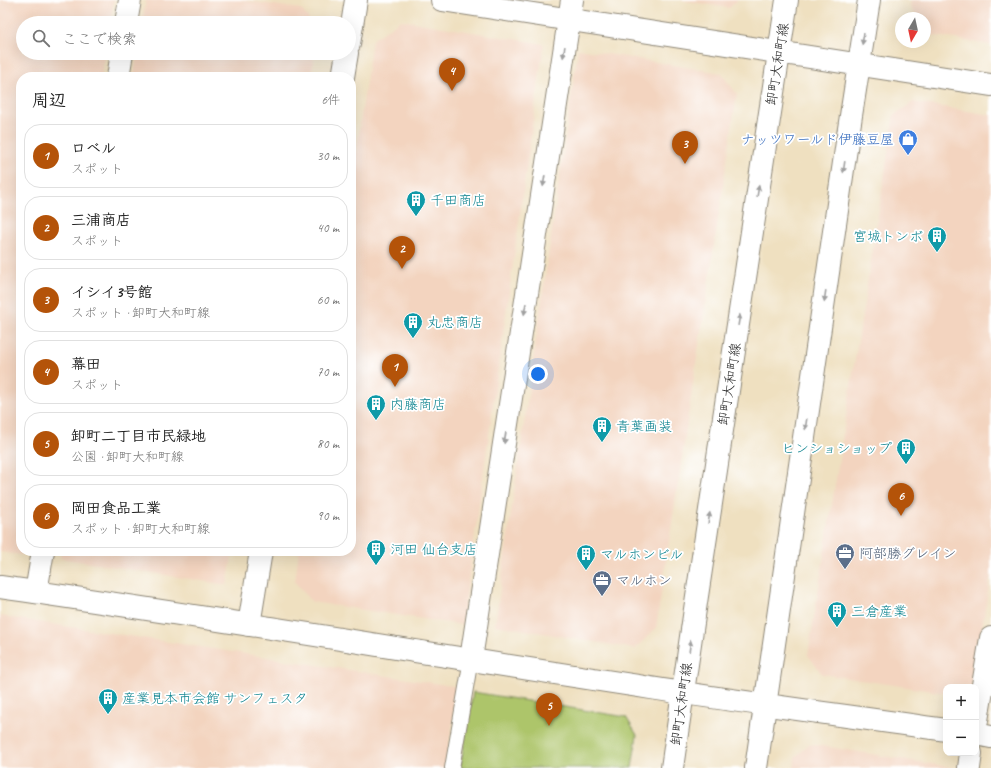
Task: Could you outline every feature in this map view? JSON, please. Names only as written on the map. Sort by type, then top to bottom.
[{"type":"street","points":[[127,16],[130,0]]},
{"type":"street","points":[[353,16],[356,0]]},
{"type":"street","points":[[442,0],[571,10],[779,52],[991,85]]},
{"type":"street","name":"卸町大和町線","points":[[672,768],[787,0]]},
{"type":"street","points":[[756,768],[869,0]]},
{"type":"street","points":[[471,659],[571,10]]},
{"type":"street","points":[[119,72],[121,60]]},
{"type":"street","points":[[344,72],[346,60]]},
{"type":"street","points":[[36,592],[42,556]]},
{"type":"street","points":[[249,625],[260,556]]},
{"type":"street","points":[[0,587],[683,693],[943,730]]},
{"type":"street","points":[[977,720],[991,638]]},
{"type":"street","points":[[979,735],[991,737]]},
{"type":"street","points":[[969,768],[971,756]]},
{"type":"lane","points":[[452,768],[471,659]]},
{"type":"shaded area","points":[[0,0],[114,0],[111,16],[16,16],[16,60],[104,60],[102,72],[16,72],[16,554],[0,552]]},
{"type":"shaded area","points":[[146,0],[242,0],[301,9],[306,16],[143,16]]},
{"type":"shaded area","points":[[680,0],[738,0],[729,8]]},
{"type":"shaded area","points":[[911,0],[991,0],[991,45],[931,35],[931,12],[914,12],[910,7]]},
{"type":"shaded area","points":[[401,20],[544,44],[462,625],[312,602],[295,582],[298,556],[356,556],[356,153],[372,40]]},
{"type":"shaded area","points":[[578,49],[721,73],[737,94],[656,628],[635,649],[495,625]]},
{"type":"shaded area","points":[[136,60],[314,60],[312,72],[135,72]]},
{"type":"shaded area","points":[[913,102],[991,115],[991,574],[973,684],[943,684],[943,693],[822,674],[808,655],[894,115]]},
{"type":"shaded area","points":[[60,556],[232,556],[227,585],[60,558]]},
{"type":"shaded area","points":[[0,616],[459,687],[445,768],[0,768]]},
{"type":"shaded area","points":[[809,744],[956,768],[794,768],[795,758]]},
{"type":"green space","points":[[473,692],[626,717],[637,735],[632,768],[460,768]]},
{"type":"place","name":"幕田","points":[[452,91]]},
{"type":"place","name":"ナッツワールド伊藤豆屋","points":[[908,156]]},
{"type":"place","name":"イシイ3号館","points":[[685,164]]},
{"type":"place","name":"千田商店","points":[[416,217]]},
{"type":"place","name":"宮城トンボ","points":[[937,253]]},
{"type":"place","name":"三浦商店","points":[[402,269]]},
{"type":"place","name":"丸忠商店","points":[[413,339]]},
{"type":"place","name":"ロベル","points":[[395,387]]},
{"type":"place","name":"内藤商店","points":[[376,421]]},
{"type":"place","name":"青葉画装","points":[[602,443]]},
{"type":"place","name":"ヒンショショップ","points":[[906,465]]},
{"type":"place","name":"岡田食品工業","points":[[901,516]]},
{"type":"place","name":"河田 仙台支店","points":[[376,566]]},
{"type":"place","name":"阿部勝グレイン","points":[[845,570]]},
{"type":"place","name":"マルホンビル","points":[[586,571]]},
{"type":"place","name":"マルホン","points":[[602,597]]},
{"type":"place","name":"三倉産業","points":[[837,628]]},
{"type":"place","name":"産業見本市会館 サンフェスタ","points":[[108,715]]},
{"type":"place","name":"卸町二丁目市民緑地","points":[[549,726]]}]
